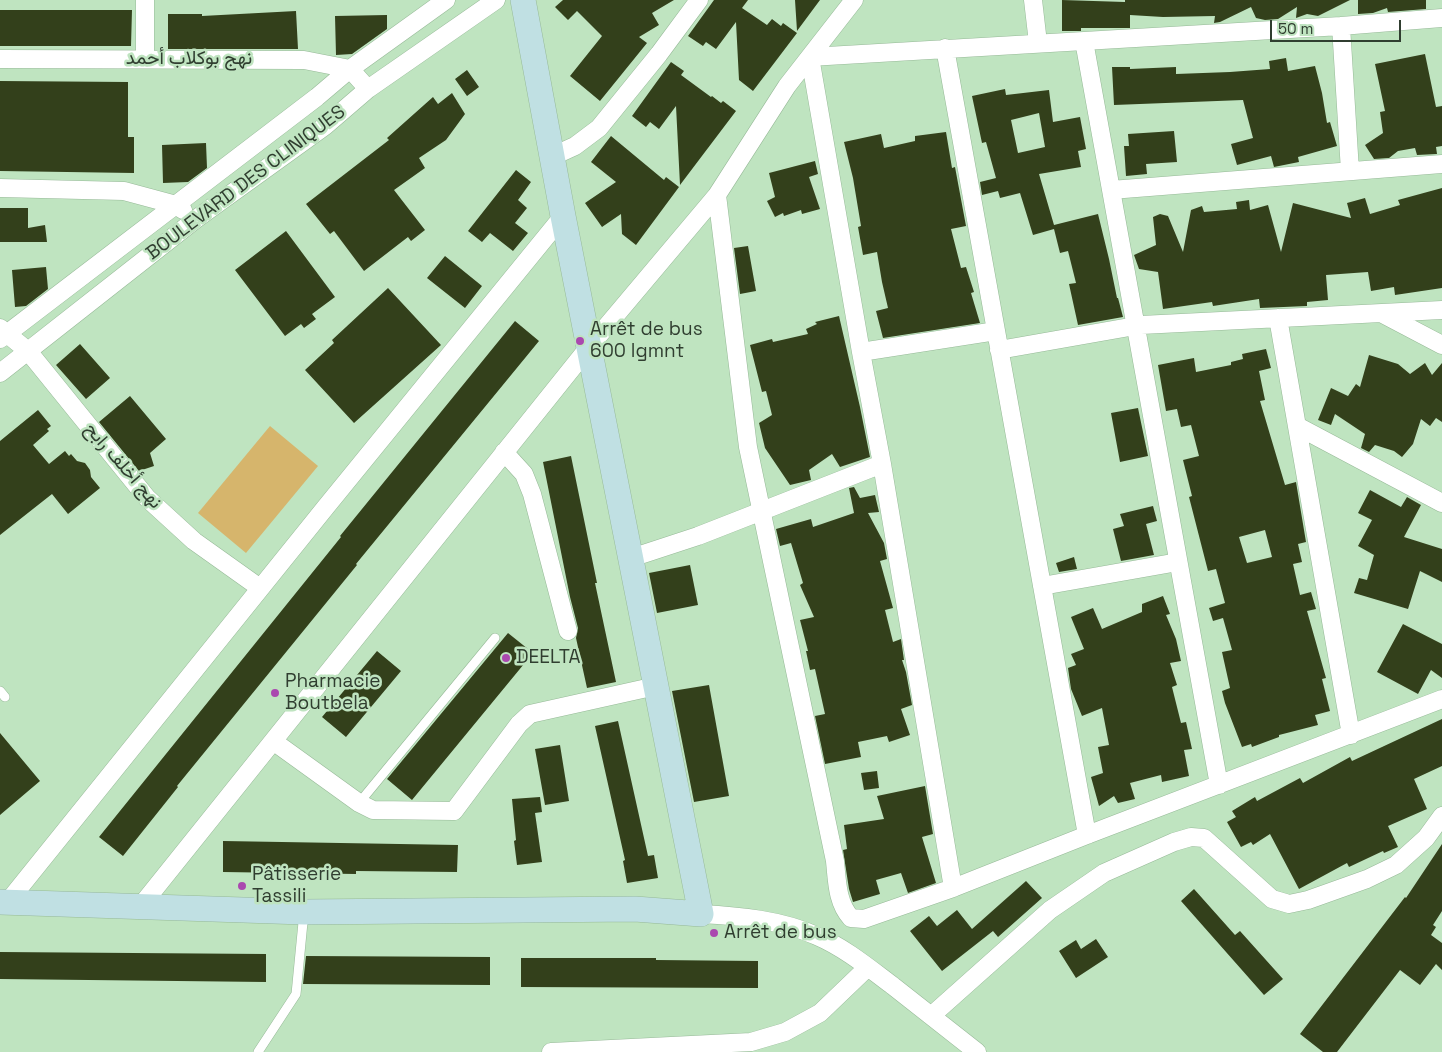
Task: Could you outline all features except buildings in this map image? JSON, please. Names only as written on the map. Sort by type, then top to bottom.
[{"type":"street","points":[[145,0],[145,59]]},
{"type":"street","name":"BOULEVARD DES CLINIQUES","points":[[2,333],[176,205],[317,97],[350,69],[446,0]]},
{"type":"street","name":"BOULEVARD DES CLINIQUES","points":[[0,373],[196,219],[325,126],[368,89],[496,0]]},
{"type":"street","points":[[523,0],[563,216],[701,914]]},
{"type":"street","points":[[552,157],[575,146],[599,128],[659,54],[699,0]]},
{"type":"street","points":[[140,907],[504,452],[717,195],[787,86],[854,0]]},
{"type":"street","points":[[1033,0],[1038,43]]},
{"type":"street","points":[[810,57],[1341,26],[1442,18]]},
{"type":"street","points":[[1341,26],[1350,171]]},
{"type":"street","points":[[1084,41],[1219,785]]},
{"type":"street","points":[[945,48],[1087,835]]},
{"type":"street","points":[[810,57],[882,464],[953,888]]},
{"type":"street","name":"نهج بوكلاب أحمد","points":[[0,58],[304,60],[350,69]]},
{"type":"street","points":[[350,69],[368,89]]},
{"type":"street","points":[[1111,190],[1442,164]]},
{"type":"street","points":[[0,188],[124,191],[176,205],[196,219]]},
{"type":"street","points":[[717,195],[748,447],[835,861],[840,898],[844,910],[851,918],[864,919],[953,888],[1351,735],[1442,698]]},
{"type":"street","points":[[4,902],[563,216]]},
{"type":"street","points":[[999,350],[1135,326],[1442,310]]},
{"type":"street","points":[[1383,314],[1442,345]]},
{"type":"street","points":[[1278,318],[1351,735]]},
{"type":"street","points":[[861,352],[996,331]]},
{"type":"street","name":"نهج أخلف رابح","points":[[2,333],[28,351],[147,498],[194,541],[260,588]]},
{"type":"street","points":[[1297,426],[1442,503]]},
{"type":"street","points":[[504,452],[524,474],[532,494],[568,631]]},
{"type":"street","points":[[630,558],[698,536],[882,464]]},
{"type":"street","points":[[1042,586],[1178,562]]},
{"type":"street","points":[[273,741],[360,803],[373,810],[454,811],[519,724],[530,714],[656,686]]},
{"type":"street","points":[[931,1016],[1050,910],[1104,873],[1174,842],[1192,837],[1204,838],[1272,899],[1289,904],[1308,900],[1367,879],[1396,865],[1426,838],[1442,816]]},
{"type":"street","points":[[4,902],[304,912],[635,909],[732,916],[788,925],[817,936],[846,951],[977,1052]]},
{"type":"street","points":[[551,1052],[751,1042],[785,1032],[820,1013],[868,968]]},
{"type":"lane","points":[[360,803],[494,638]]},
{"type":"lane","points":[[258,1052],[296,994],[304,912]]},
{"type":"shaded area","points":[[270,426],[318,466],[246,553],[198,513]]},
{"type":"place","name":"Arrêt de bus 600 lgmnt","points":[[580,341]]},
{"type":"place","name":"DEELTA","points":[[506,658]]},
{"type":"place","name":"Pharmacie Boutbela","points":[[275,693]]},
{"type":"place","name":"Pâtisserie Tassili","points":[[242,886]]},
{"type":"place","name":"Arrêt de bus","points":[[714,933]]}]
